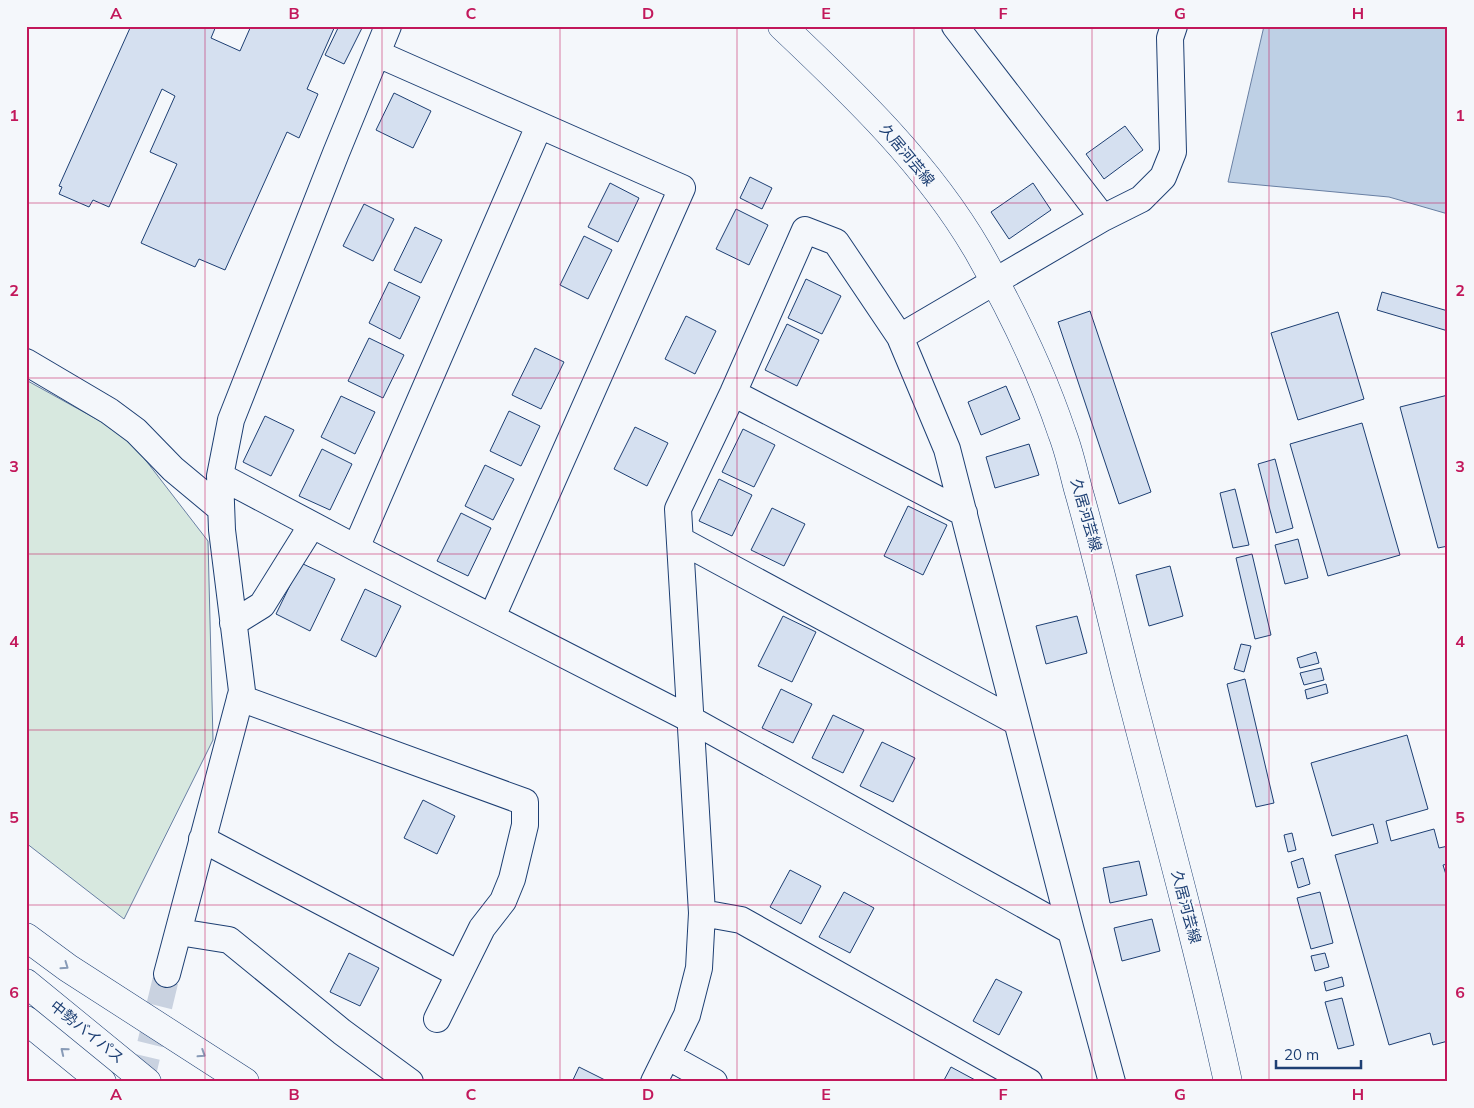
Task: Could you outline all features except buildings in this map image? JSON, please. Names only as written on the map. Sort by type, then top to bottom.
[{"type":"main road","name":"久居河芸線","points":[[782,26],[887,129],[924,173],[978,251],[1044,381],[1063,436],[1097,555],[1123,666],[1212,1008],[1228,1082]]},
{"type":"main road","points":[[26,937],[68,968],[245,1082]]},
{"type":"main road","name":"中勢バイパス","points":[[26,983],[147,1082]]},
{"type":"main road","points":[[26,1020],[102,1082]]},
{"type":"street","points":[[167,974],[242,691],[221,509],[220,476],[231,420],[388,26]]},
{"type":"street","points":[[955,26],[1103,218]]},
{"type":"street","points":[[900,337],[1103,218],[1141,199],[1163,177],[1173,152],[1168,30]]},
{"type":"street","points":[[378,54],[682,188],[492,617]]},
{"type":"street","points":[[356,548],[539,126]]},
{"type":"street","points":[[654,1082],[687,1015],[699,968],[702,913],[678,509],[733,393],[805,230],[836,242],[900,337],[947,449],[1070,931],[1112,1082]]},
{"type":"street","points":[[26,362],[109,411],[136,432],[172,469],[221,509]]},
{"type":"street","points":[[733,393],[964,513]]},
{"type":"street","points":[[220,476],[690,720],[1070,931]]},
{"type":"street","points":[[234,623],[262,605],[312,525]]},
{"type":"street","points":[[680,540],[1017,722]]},
{"type":"street","points":[[240,698],[525,802],[525,825],[512,879],[503,901],[482,928],[437,1019]]},
{"type":"street","points":[[202,840],[459,974]]},
{"type":"street","points":[[702,913],[741,920],[1029,1082]]},
{"type":"street","points":[[179,932],[229,940],[342,1032],[410,1082]]},
{"type":"street","points":[[667,1056],[714,1082]]},
{"type":"shaded area","points":[[26,380],[127,436],[208,541],[213,740],[124,919],[26,843]]},
{"type":"water","points":[[1264,26],[1448,26],[1448,214],[1389,197],[1228,182]]},
{"type":"tunnel","points":[[141,1082],[167,974]]}]
